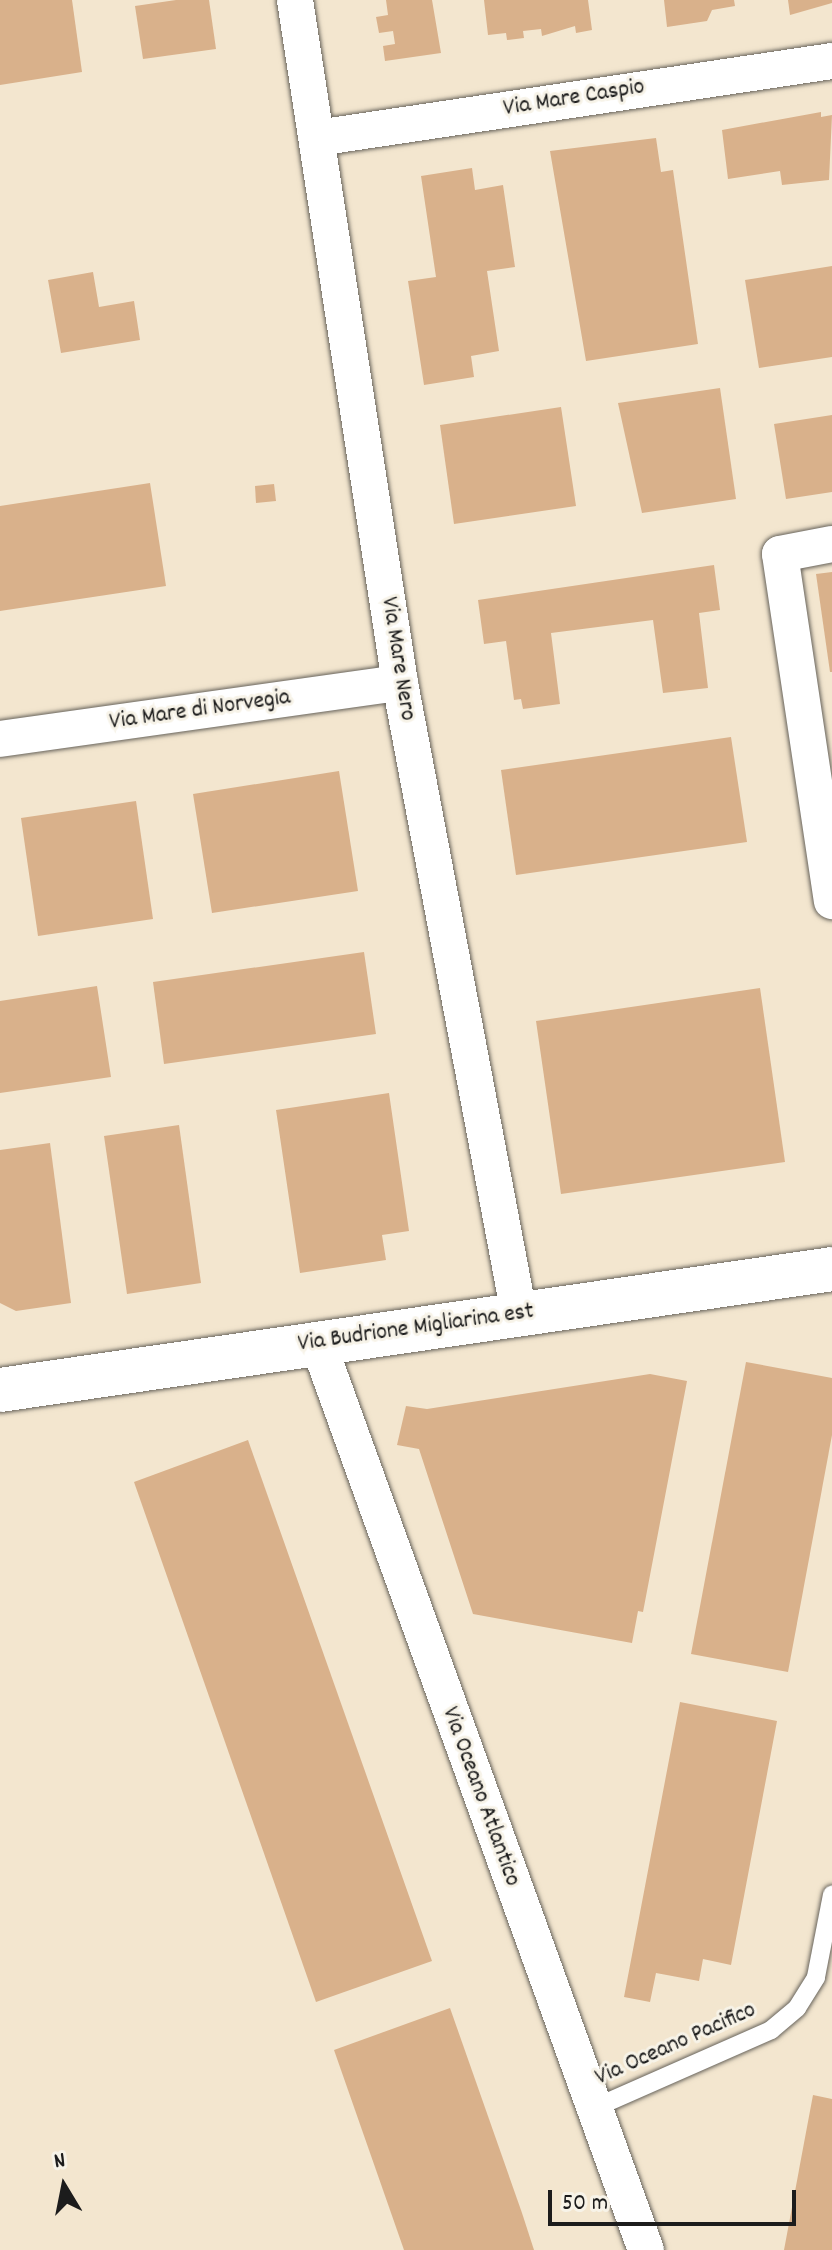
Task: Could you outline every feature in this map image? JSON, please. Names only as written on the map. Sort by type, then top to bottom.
[{"type":"street","name":"Via Mare Nero","points":[[295,0],[400,683],[519,1314]]},
{"type":"street","name":"Via Mare Caspio","points":[[317,138],[832,61]]},
{"type":"street","points":[[832,544],[780,554],[832,901]]},
{"type":"street","name":"Via Mare di Norvegia","points":[[0,739],[400,683]]},
{"type":"street","name":"Via Budrione Migliarina est","points":[[0,1390],[832,1269]]},
{"type":"street","name":"Via Oceano Atlantico","points":[[318,1343],[592,2109],[646,2250]]},
{"type":"lane","name":"Via Oceano Pacifico","points":[[592,2109],[771,2030],[797,2008],[816,1977],[832,1895]]},
{"type":"building","points":[[0,0],[72,0],[82,72],[0,85]]},
{"type":"building","points":[[176,0],[209,0],[216,49],[143,59],[135,6]]},
{"type":"building","points":[[386,0],[432,0],[441,53],[385,61],[383,46],[395,44],[393,31],[379,33],[376,17],[388,15]]},
{"type":"building","points":[[484,0],[588,0],[592,30],[576,33],[575,26],[542,36],[541,29],[523,31],[524,38],[507,40],[506,33],[488,35]]},
{"type":"building","points":[[664,0],[734,0],[735,6],[712,10],[707,21],[667,27]]},
{"type":"building","points":[[788,0],[832,0],[832,3],[790,15]]},
{"type":"building","points":[[821,112],[821,117],[832,115],[829,180],[782,185],[780,171],[728,179],[722,130]]},
{"type":"building","points":[[656,138],[661,172],[673,170],[698,344],[586,361],[550,151]]},
{"type":"building","points":[[472,168],[475,190],[503,185],[515,267],[487,271],[499,351],[471,356],[474,377],[424,385],[408,281],[436,277],[421,176]]},
{"type":"building","points":[[832,266],[832,357],[759,368],[745,280]]},
{"type":"building","points":[[93,272],[99,307],[134,301],[140,340],[61,353],[48,280]]},
{"type":"building","points":[[720,388],[736,499],[642,513],[618,403]]},
{"type":"building","points":[[561,407],[576,506],[454,524],[440,425]]},
{"type":"building","points":[[832,415],[832,492],[786,499],[774,424]]},
{"type":"building","points":[[150,483],[166,586],[0,611],[0,506]]},
{"type":"building","points":[[274,484],[276,501],[256,503],[255,486]]},
{"type":"building","points":[[714,565],[720,610],[699,613],[708,688],[663,693],[653,620],[551,633],[560,704],[523,709],[521,699],[514,700],[506,641],[484,644],[478,600]]},
{"type":"building","points":[[832,572],[832,672],[830,672],[816,574]]},
{"type":"building","points":[[731,737],[747,842],[516,875],[501,770]]},
{"type":"building","points":[[339,771],[358,891],[212,913],[193,794]]},
{"type":"building","points":[[136,801],[153,919],[38,936],[21,818]]},
{"type":"building","points":[[364,952],[376,1034],[164,1064],[153,982]]},
{"type":"building","points":[[97,986],[111,1077],[0,1093],[0,1001]]},
{"type":"building","points":[[760,988],[785,1162],[561,1194],[536,1021]]},
{"type":"building","points":[[389,1093],[409,1231],[382,1235],[386,1260],[300,1273],[276,1110]]},
{"type":"building","points":[[179,1125],[201,1283],[127,1294],[104,1136]]},
{"type":"building","points":[[50,1143],[71,1303],[16,1311],[0,1303],[0,1150]]},
{"type":"building","points":[[746,1362],[832,1378],[832,1435],[788,1672],[691,1654]]},
{"type":"building","points":[[650,1374],[687,1381],[643,1612],[638,1611],[632,1643],[473,1614],[419,1449],[397,1445],[406,1406],[427,1409]]},
{"type":"building","points":[[248,1440],[432,1961],[316,2002],[134,1482]]},
{"type":"building","points":[[680,1702],[777,1721],[731,1965],[703,1959],[699,1981],[656,1973],[650,2002],[624,1997]]},
{"type":"building","points":[[450,2008],[534,2250],[404,2250],[334,2050]]},
{"type":"building","points":[[813,2095],[832,2099],[832,2250],[784,2250]]}]
